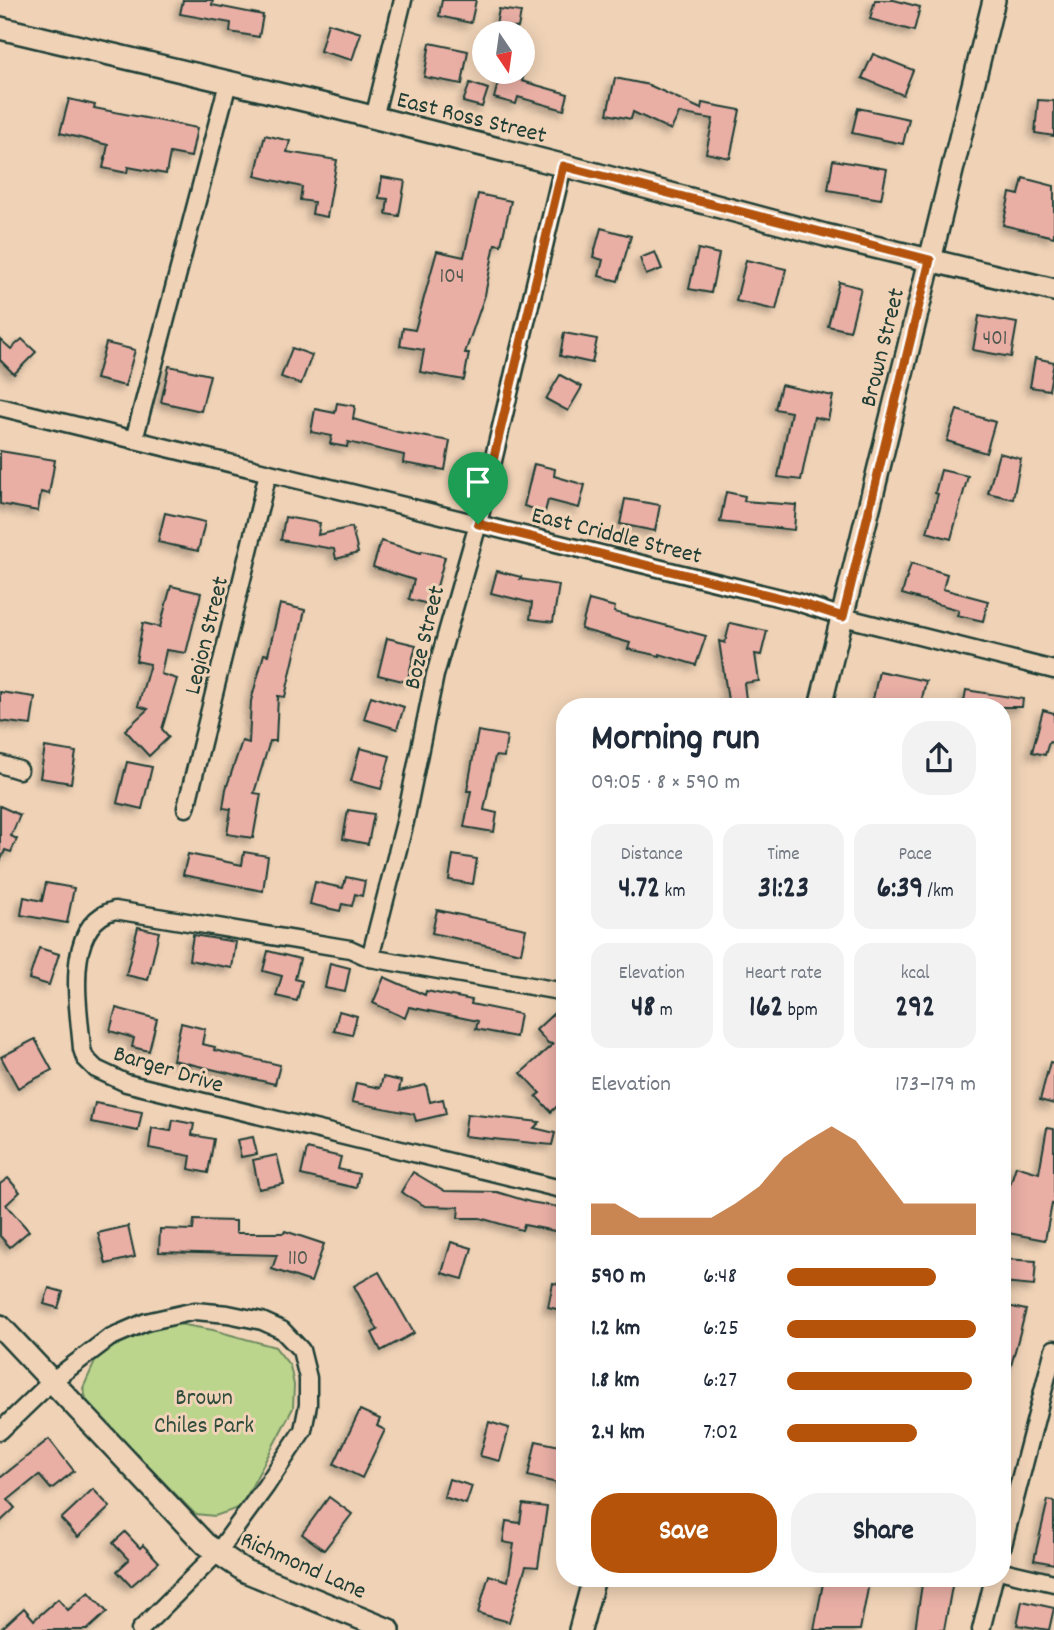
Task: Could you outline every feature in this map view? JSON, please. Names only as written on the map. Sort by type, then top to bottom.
[{"type":"street","points":[[374,118],[403,0]]},
{"type":"street","name":"Brown Street","points":[[822,698],[994,0]]},
{"type":"street","name":"East Ross Street","points":[[0,28],[374,118],[1054,290]]},
{"type":"street","points":[[134,440],[228,83]]},
{"type":"street","name":"Boze Street","points":[[370,958],[405,822],[435,675],[478,524],[563,166]]},
{"type":"street","name":"East Criddle Street","points":[[0,407],[797,602],[843,617],[1054,670]]},
{"type":"street","name":"Legion Street","points":[[186,808],[268,473]]},
{"type":"street","points":[[0,764],[19,770]]},
{"type":"street","name":"Barger Drive","points":[[556,990],[370,958],[350,949],[115,910],[93,921],[85,932],[77,968],[82,1049],[85,1058],[106,1075],[126,1083],[556,1188]]},
{"type":"street","points":[[0,1431],[52,1381],[109,1338],[146,1322],[178,1313],[195,1311],[228,1314],[262,1321],[282,1330],[301,1350],[308,1378],[308,1405],[303,1430],[218,1552],[140,1630]]},
{"type":"street","name":"Richmond Lane","points":[[0,1326],[205,1544],[245,1571],[389,1630]]},
{"type":"street","points":[[1011,1514],[1054,1349]]},
{"type":"street","points":[[1011,1573],[1054,1583]]},
{"type":"street","points":[[580,1630],[592,1587]]},
{"type":"street","points":[[981,1630],[992,1587]]},
{"type":"green space","name":"Brown Chiles Park","points":[[161,1321],[213,1330],[275,1347],[290,1366],[294,1385],[293,1408],[241,1507],[215,1516],[195,1514],[88,1405],[83,1388],[98,1355],[121,1336]]},
{"type":"building","points":[[183,0],[213,0],[212,5],[263,15],[259,37],[230,32],[231,23],[180,14]]},
{"type":"building","points":[[442,0],[476,0],[471,23],[439,16]]},
{"type":"building","points":[[875,0],[894,0],[920,7],[914,31],[870,19]]},
{"type":"building","points":[[499,9],[521,12],[519,21],[497,21]]},
{"type":"building","points":[[328,23],[361,33],[352,60],[320,51]]},
{"type":"building","points":[[430,43],[468,51],[462,84],[424,77]]},
{"type":"building","points":[[873,54],[913,70],[903,95],[862,78]]},
{"type":"building","points":[[615,78],[649,85],[701,109],[702,103],[740,110],[730,158],[706,153],[713,119],[679,113],[671,130],[633,112],[631,119],[607,114]]},
{"type":"building","points":[[470,83],[488,89],[482,107],[463,102]]},
{"type":"building","points":[[498,84],[533,84],[568,94],[564,110],[518,97],[516,104],[494,98]]},
{"type":"building","points":[[69,99],[95,105],[94,108],[197,128],[191,157],[170,153],[166,174],[128,167],[127,173],[103,168],[108,145],[60,133]]},
{"type":"building","points":[[1038,100],[1054,101],[1054,136],[1035,133]]},
{"type":"building","points":[[858,108],[909,119],[903,144],[852,133]]},
{"type":"building","points":[[265,135],[290,141],[287,152],[337,160],[327,217],[312,214],[314,202],[300,200],[302,187],[255,176]]},
{"type":"building","points":[[833,160],[887,169],[881,199],[828,190]]},
{"type":"building","points":[[382,177],[405,181],[399,216],[386,214],[388,199],[379,198]]},
{"type":"building","points":[[1023,178],[1054,186],[1054,237],[1003,225],[1010,193],[1019,195]]},
{"type":"building","points":[[478,194],[511,201],[501,245],[495,244],[485,295],[465,353],[469,353],[464,380],[420,372],[424,350],[400,346],[403,328],[415,330],[437,251],[464,257]]},
{"type":"building","points":[[601,228],[631,236],[618,281],[599,276],[603,260],[593,257]]},
{"type":"building","points":[[698,249],[719,254],[711,293],[689,289]]},
{"type":"building","points":[[655,252],[662,269],[646,275],[640,258]]},
{"type":"building","points":[[746,260],[786,269],[776,310],[736,301]]},
{"type":"building","points":[[839,282],[861,288],[850,331],[828,326]]},
{"type":"building","points":[[979,316],[1017,323],[1011,357],[973,350]]},
{"type":"building","points":[[564,333],[597,339],[592,363],[560,356]]},
{"type":"building","points":[[0,339],[11,349],[22,339],[36,352],[14,374],[0,360]]},
{"type":"building","points":[[106,343],[135,350],[125,386],[96,379]]},
{"type":"building","points":[[292,348],[312,355],[301,384],[281,377]]},
{"type":"building","points":[[1035,358],[1054,362],[1049,390],[1030,387]]},
{"type":"building","points":[[169,366],[210,375],[201,411],[161,402]]},
{"type":"building","points":[[560,375],[582,387],[568,411],[546,399]]},
{"type":"building","points":[[781,385],[833,396],[828,420],[814,417],[801,480],[778,477],[791,412],[775,409]]},
{"type":"building","points":[[337,403],[355,406],[353,419],[398,432],[450,441],[445,470],[403,463],[404,455],[348,442],[347,447],[330,444],[332,436],[311,432],[315,409],[335,413]]},
{"type":"building","points":[[957,410],[995,422],[986,453],[947,441]]},
{"type":"building","points":[[0,451],[55,460],[49,494],[41,492],[38,511],[0,504]]},
{"type":"building","points":[[999,453],[1021,459],[1013,499],[988,493]]},
{"type":"building","points":[[534,464],[555,469],[554,476],[585,485],[579,508],[548,500],[545,512],[524,506]]},
{"type":"building","points":[[941,470],[968,476],[951,539],[927,532],[938,494],[935,493]]},
{"type":"building","points":[[726,492],[745,496],[744,501],[796,505],[794,530],[720,522]]},
{"type":"building","points":[[625,499],[660,505],[655,531],[620,524]]},
{"type":"building","points":[[165,513],[205,522],[198,551],[158,542]]},
{"type":"building","points":[[285,517],[320,523],[318,535],[352,527],[358,553],[336,559],[334,549],[281,540]]},
{"type":"building","points":[[381,541],[445,557],[432,605],[409,599],[414,580],[373,567]]},
{"type":"building","points":[[911,563],[947,574],[943,589],[988,601],[983,621],[957,615],[959,610],[902,594]]},
{"type":"building","points":[[497,571],[521,577],[520,579],[559,585],[553,622],[530,619],[532,603],[491,593]]},
{"type":"building","points":[[171,586],[201,593],[186,653],[166,650],[161,674],[177,679],[162,729],[169,737],[149,756],[125,730],[148,709],[138,706],[150,664],[136,661],[143,623],[160,627]]},
{"type":"building","points":[[589,600],[615,607],[614,612],[706,636],[696,665],[660,654],[628,649],[630,643],[581,629]]},
{"type":"building","points":[[280,604],[305,610],[285,697],[278,696],[276,741],[270,741],[254,793],[261,794],[253,838],[227,834],[231,809],[223,808],[226,789],[242,741],[249,743],[251,701],[264,654],[268,655]]},
{"type":"building","points":[[730,623],[767,631],[761,655],[755,654],[759,681],[744,683],[746,698],[728,698],[719,641],[725,643]]},
{"type":"building","points":[[387,638],[416,645],[407,682],[378,675]]},
{"type":"building","points":[[879,671],[926,681],[922,698],[873,698]]},
{"type":"building","points":[[966,690],[1023,699],[1022,707],[1011,707],[1011,698],[965,698]]},
{"type":"building","points":[[0,692],[35,697],[31,725],[0,721]]},
{"type":"building","points":[[371,696],[404,707],[397,729],[364,719]]},
{"type":"building","points":[[1043,710],[1054,713],[1054,743],[1049,742],[1045,755],[1032,752]]},
{"type":"building","points":[[478,731],[507,736],[504,757],[495,756],[484,810],[497,813],[494,832],[464,827],[471,791],[467,791]]},
{"type":"building","points":[[45,747],[76,752],[71,783],[40,778]]},
{"type":"building","points":[[360,748],[390,756],[381,789],[351,781]]},
{"type":"building","points":[[127,762],[152,767],[142,809],[117,803]]},
{"type":"building","points":[[0,806],[20,815],[11,836],[17,839],[11,852],[5,850],[0,862]]},
{"type":"building","points":[[348,810],[374,814],[368,844],[343,839]]},
{"type":"building","points":[[244,852],[268,856],[263,891],[183,875],[188,854],[242,865]]},
{"type":"building","points":[[453,855],[477,859],[473,884],[449,880]]},
{"type":"building","points":[[346,877],[365,881],[362,896],[355,894],[352,906],[342,904],[340,911],[310,904],[315,882],[343,888]]},
{"type":"building","points":[[46,883],[74,888],[67,923],[21,915],[24,897],[42,901]]},
{"type":"building","points":[[437,910],[526,929],[521,953],[432,933]]},
{"type":"building","points":[[138,927],[159,932],[148,980],[126,975]]},
{"type":"building","points":[[193,935],[236,942],[232,968],[189,960]]},
{"type":"building","points":[[39,948],[59,954],[49,985],[29,979]]},
{"type":"building","points":[[268,951],[300,959],[295,979],[302,981],[297,1001],[276,996],[282,976],[263,971]]},
{"type":"building","points":[[330,963],[350,968],[345,992],[325,988]]},
{"type":"building","points":[[384,977],[425,995],[426,991],[472,1000],[471,1004],[520,1014],[516,1037],[476,1029],[478,1021],[409,1007],[405,1018],[373,1003]]},
{"type":"building","points":[[116,1008],[157,1019],[149,1051],[132,1047],[134,1038],[110,1031]]},
{"type":"building","points":[[339,1011],[357,1016],[352,1035],[334,1031]]},
{"type":"building","points":[[554,1013],[556,1015],[556,1107],[551,1112],[536,1096],[540,1093],[521,1073],[553,1044],[548,1043],[536,1030]]},
{"type":"building","points":[[181,1023],[205,1029],[202,1044],[215,1047],[214,1050],[280,1065],[275,1084],[173,1060]]},
{"type":"building","points":[[35,1039],[52,1070],[18,1088],[1,1057]]},
{"type":"building","points":[[1050,1062],[1054,1063],[1054,1104],[1040,1100]]},
{"type":"building","points":[[383,1077],[401,1081],[399,1091],[426,1085],[430,1102],[443,1099],[446,1114],[416,1121],[414,1114],[352,1102],[356,1083],[380,1088]]},
{"type":"building","points":[[95,1103],[142,1112],[138,1131],[91,1122]]},
{"type":"building","points":[[467,1114],[540,1122],[534,1128],[555,1133],[552,1145],[464,1136]]},
{"type":"building","points":[[173,1120],[194,1124],[192,1135],[214,1139],[208,1173],[189,1169],[191,1156],[149,1148],[152,1128],[171,1131]]},
{"type":"building","points":[[1047,1128],[1054,1129],[1054,1205],[1052,1204],[1045,1240],[1011,1234],[1011,1182],[1016,1166],[1039,1173]]},
{"type":"building","points":[[253,1137],[257,1154],[241,1157],[237,1140]]},
{"type":"building","points":[[307,1149],[341,1157],[338,1169],[359,1174],[356,1188],[301,1175]]},
{"type":"building","points":[[277,1155],[284,1184],[259,1189],[253,1160]]},
{"type":"building","points":[[413,1172],[445,1191],[497,1192],[556,1206],[556,1231],[524,1225],[522,1230],[480,1218],[458,1218],[459,1207],[425,1206],[401,1192]]},
{"type":"building","points":[[8,1178],[20,1192],[6,1205],[29,1231],[10,1247],[0,1236],[0,1184]]},
{"type":"building","points":[[194,1220],[236,1221],[236,1233],[285,1231],[324,1244],[311,1282],[272,1269],[277,1255],[159,1252],[160,1229],[193,1230]]},
{"type":"building","points":[[128,1226],[135,1257],[106,1264],[98,1233]]},
{"type":"building","points":[[451,1242],[472,1248],[463,1279],[442,1273]]},
{"type":"building","points":[[1011,1259],[1036,1261],[1034,1286],[1011,1284]]},
{"type":"building","points":[[379,1272],[414,1333],[381,1351],[372,1333],[378,1330],[354,1286]]},
{"type":"building","points":[[553,1283],[556,1284],[556,1309],[548,1307]]},
{"type":"building","points":[[49,1288],[63,1292],[58,1308],[44,1304]]},
{"type":"building","points":[[1011,1307],[1026,1310],[1011,1366]]},
{"type":"building","points":[[360,1410],[380,1419],[377,1426],[385,1430],[362,1478],[334,1464]]},
{"type":"building","points":[[489,1422],[509,1428],[500,1461],[480,1456]]},
{"type":"building","points":[[49,1439],[74,1471],[51,1489],[39,1475],[8,1500],[15,1508],[0,1522],[0,1478]]},
{"type":"building","points":[[536,1441],[556,1445],[556,1483],[528,1476]]},
{"type":"building","points":[[449,1479],[472,1486],[466,1504],[444,1497]]},
{"type":"building","points":[[93,1489],[110,1507],[78,1537],[61,1519]]},
{"type":"building","points":[[329,1497],[352,1514],[324,1550],[302,1534]]},
{"type":"building","points":[[1048,1500],[1054,1501],[1054,1564],[1034,1560]]},
{"type":"building","points":[[523,1504],[547,1507],[538,1567],[526,1566],[509,1622],[478,1613],[489,1575],[508,1581],[514,1544],[503,1542],[506,1521],[520,1523]]},
{"type":"building","points":[[125,1532],[140,1548],[143,1545],[159,1562],[131,1586],[117,1571],[129,1560],[113,1543]]},
{"type":"building","points":[[822,1587],[868,1587],[860,1630],[814,1630]]},
{"type":"building","points":[[922,1587],[952,1587],[944,1630],[915,1630]]},
{"type":"building","points":[[89,1592],[107,1612],[87,1630],[0,1630],[24,1608],[34,1620],[58,1599],[68,1610]]},
{"type":"building","points":[[1022,1601],[1054,1608],[1049,1630],[1017,1625]]},
{"type":"route","points":[[563,166],[930,260],[843,617],[797,602],[478,524],[563,166]]}]
